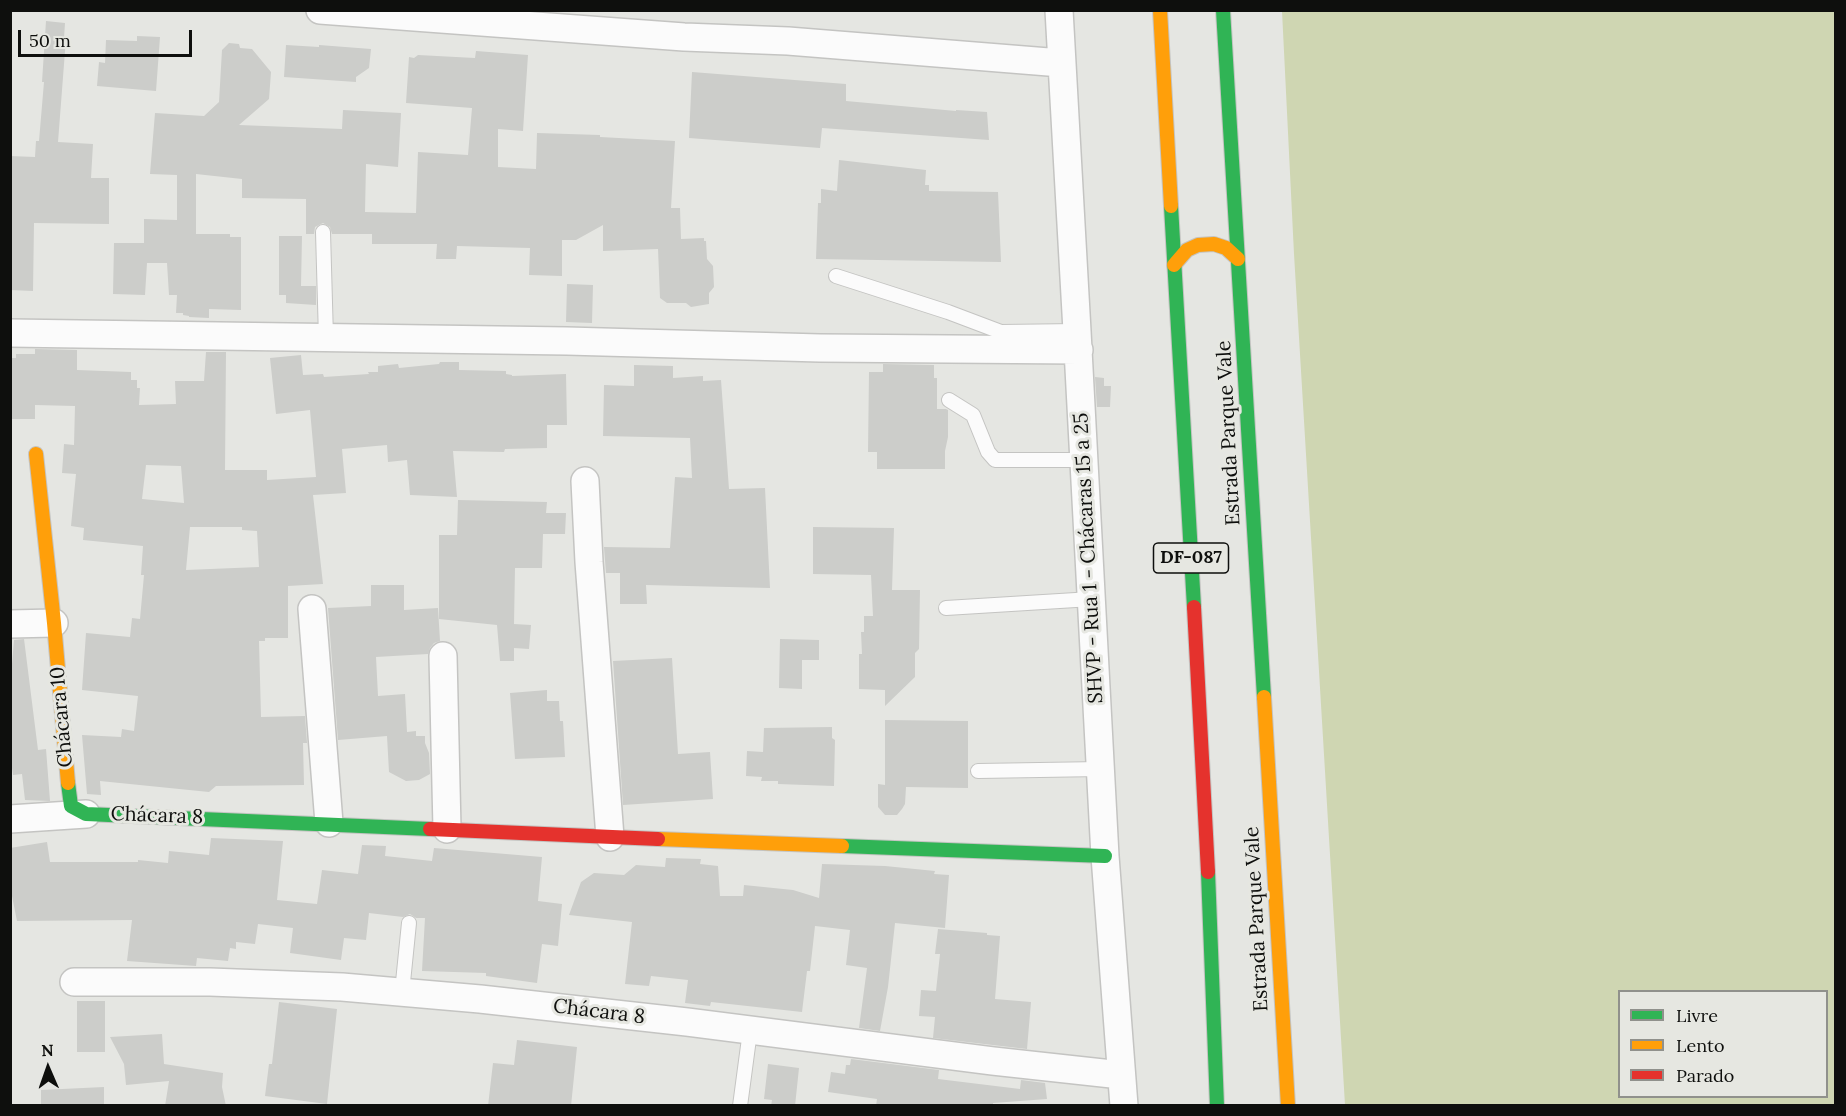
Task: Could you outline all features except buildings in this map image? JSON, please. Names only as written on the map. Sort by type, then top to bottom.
[{"type":"main road","name":"DF-087","points":[[1160,10],[1208,847],[1218,1106]]},
{"type":"main road","name":"Estrada Parque Vale","points":[[1223,10],[1288,1106]]},
{"type":"main road","points":[[1174,265],[1187,250],[1198,245],[1214,244],[1226,248],[1238,259]]},
{"type":"main road","name":"Chácara 10","points":[[36,454],[54,623],[69,800],[70,804],[80,811]]},
{"type":"main road","name":"Chácara 8","points":[[80,811],[610,837],[1105,856]]},
{"type":"street","points":[[320,10],[684,37],[788,41],[1061,63]]},
{"type":"street","name":"SHVP - Rua 1 - Chácaras 15 a 25","points":[[1059,10],[1105,856],[1124,1106]]},
{"type":"street","points":[[10,333],[567,341],[820,348],[1078,340]]},
{"type":"street","points":[[585,481],[610,837]]},
{"type":"street","points":[[312,609],[329,823]]},
{"type":"street","points":[[10,624],[54,623]]},
{"type":"street","points":[[443,656],[447,829]]},
{"type":"street","points":[[10,819],[80,811]]},
{"type":"street","name":"Chácara 8","points":[[74,982],[210,982],[342,987],[402,992],[750,1030],[1121,1075]]},
{"type":"lane","points":[[323,232],[326,338]]},
{"type":"lane","points":[[836,276],[948,312],[1001,332],[1078,340]]},
{"type":"lane","points":[[949,400],[973,415],[988,452],[995,460],[1084,459]]},
{"type":"lane","points":[[946,608],[1092,599]]},
{"type":"lane","points":[[978,771],[1101,769]]},
{"type":"lane","points":[[402,992],[408,923]]},
{"type":"lane","points":[[740,1106],[750,1030]]},
{"type":"green space","points":[[1282,11],[1835,11],[1835,1105],[1345,1105],[1294,254]]},
{"type":"traffic: fast","points":[[1223,10],[1264,697]]},
{"type":"traffic: fast","points":[[1171,206],[1194,607]]},
{"type":"traffic: fast","points":[[68,783],[71,806],[86,814],[430,829]]},
{"type":"traffic: fast","points":[[842,846],[1105,856]]},
{"type":"traffic: fast","points":[[1208,872],[1217,1106]]},
{"type":"traffic: slow","points":[[1160,10],[1171,206]]},
{"type":"traffic: slow","points":[[1174,265],[1187,250],[1198,245],[1214,244],[1226,248],[1238,259]]},
{"type":"traffic: slow","points":[[36,454],[68,783]]},
{"type":"traffic: slow","points":[[1264,697],[1288,1106]]},
{"type":"traffic: slow","points":[[658,839],[842,846]]},
{"type":"traffic: jam","points":[[1194,607],[1208,872]]},
{"type":"traffic: jam","points":[[430,829],[658,839]]}]
